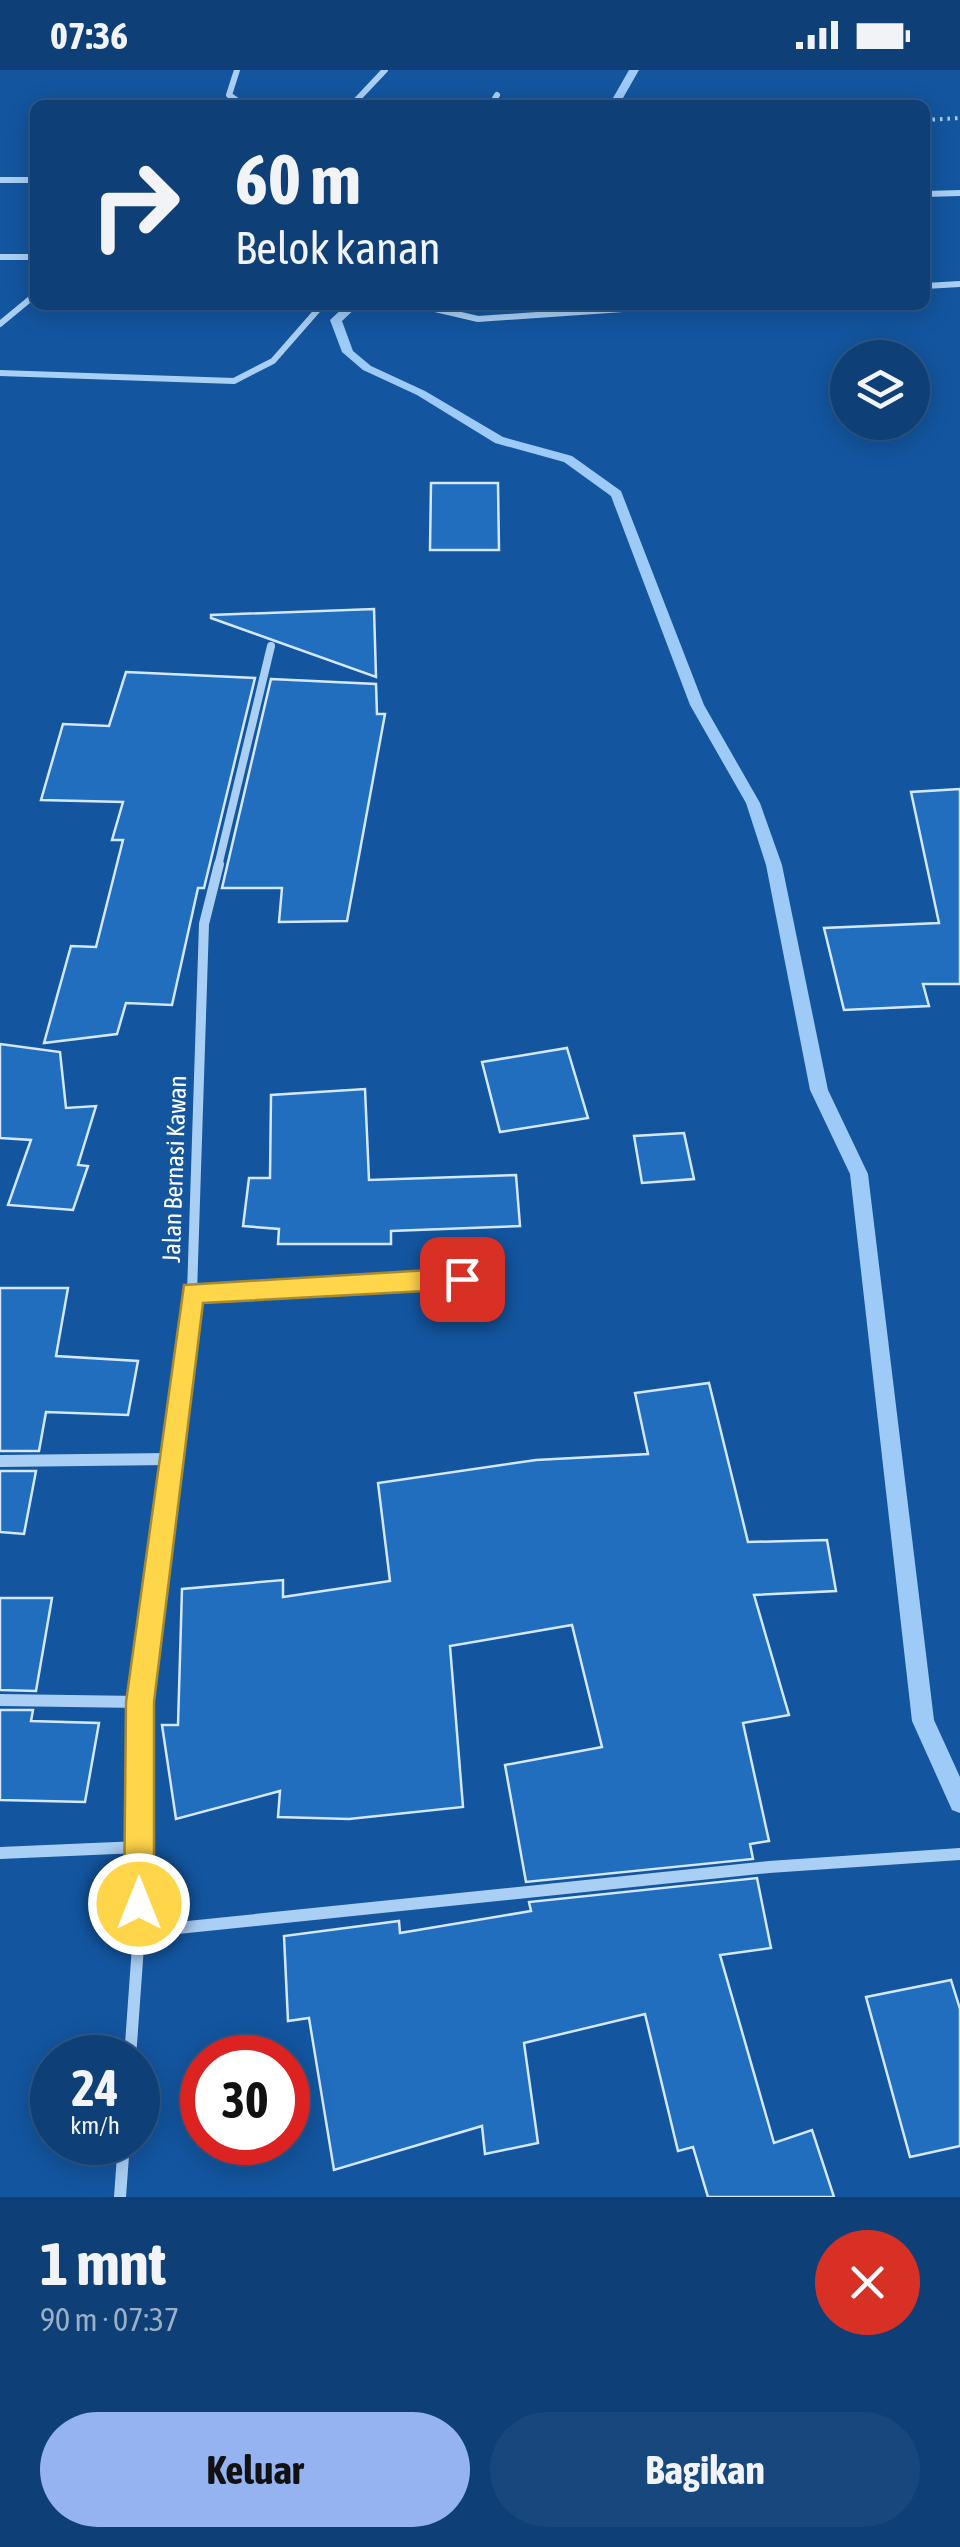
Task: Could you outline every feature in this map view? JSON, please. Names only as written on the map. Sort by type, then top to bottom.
[{"type":"street","points":[[236,70],[229,95],[236,100]]},
{"type":"street","points":[[357,100],[385,70]]},
{"type":"street","points":[[494,100],[497,96]]},
{"type":"street","points":[[0,180],[30,180]]},
{"type":"street","points":[[930,194],[960,192]]},
{"type":"street","points":[[0,257],[30,257]]},
{"type":"street","points":[[930,286],[960,284]]},
{"type":"street","points":[[0,324],[30,299]]},
{"type":"street","points":[[0,373],[234,382],[258,374],[275,361],[318,310]]},
{"type":"street","points":[[435,310],[462,318],[597,310]]},
{"type":"street","name":"Jalan Bernasi Kawan","points":[[132,2035],[139,1932],[140,1702],[192,1293],[204,924],[271,646]]},
{"type":"street","points":[[192,1293],[500,1277]]},
{"type":"street","points":[[0,1462],[169,1459]]},
{"type":"street","points":[[0,1700],[140,1702]]},
{"type":"street","points":[[0,1852],[139,1848]]},
{"type":"street","points":[[139,1932],[768,1867],[960,1854]]},
{"type":"street","points":[[120,2197],[122,2165]]},
{"type":"path","points":[[930,120],[960,118]]},
{"type":"building","points":[[431,483],[498,483],[499,550],[430,550]]},
{"type":"building","points":[[374,609],[376,677],[211,618],[211,615]]},
{"type":"building","points":[[126,672],[255,678],[204,888],[198,888],[172,1005],[126,1003],[117,1034],[44,1043],[71,946],[96,947],[123,840],[112,840],[123,802],[41,800],[63,724],[109,726]]},
{"type":"building","points":[[271,679],[376,684],[377,714],[385,714],[347,921],[279,922],[282,888],[222,888]]},
{"type":"building","points":[[960,789],[960,984],[923,984],[929,1006],[844,1010],[824,928],[939,923],[911,792]]},
{"type":"building","points":[[0,1044],[60,1052],[66,1108],[96,1106],[78,1165],[88,1166],[73,1210],[8,1205],[31,1140],[0,1138]]},
{"type":"building","points":[[567,1048],[588,1118],[500,1132],[482,1062]]},
{"type":"building","points":[[365,1089],[369,1180],[516,1175],[520,1226],[391,1231],[391,1244],[278,1244],[279,1229],[243,1226],[249,1178],[270,1178],[271,1095]]},
{"type":"building","points":[[684,1133],[694,1179],[642,1183],[634,1136]]},
{"type":"building","points":[[0,1288],[68,1288],[56,1356],[138,1361],[128,1415],[46,1412],[39,1451],[0,1451]]},
{"type":"building","points":[[709,1383],[748,1542],[827,1540],[836,1591],[754,1595],[789,1715],[743,1723],[769,1841],[750,1844],[753,1859],[526,1882],[505,1765],[602,1747],[572,1625],[450,1646],[463,1807],[349,1819],[278,1817],[280,1791],[176,1819],[162,1725],[178,1725],[182,1589],[283,1580],[283,1597],[390,1581],[378,1483],[536,1460],[648,1454],[635,1393]]},
{"type":"building","points":[[0,1471],[36,1471],[24,1534],[0,1532]]},
{"type":"building","points":[[0,1598],[52,1598],[36,1691],[0,1690]]},
{"type":"building","points":[[0,1710],[33,1710],[31,1721],[99,1723],[85,1802],[0,1800]]},
{"type":"building","points":[[757,1878],[771,1948],[720,1955],[774,2143],[812,2130],[834,2197],[708,2197],[693,2147],[678,2151],[645,2014],[524,2043],[538,2143],[485,2154],[482,2126],[334,2170],[309,2018],[288,2021],[284,1936],[399,1921],[400,1933],[531,1911],[529,1902]]},
{"type":"building","points":[[951,1980],[960,2009],[960,2146],[910,2157],[866,1997]]},
{"type":"waterway","points":[[617,100],[634,70]]},
{"type":"waterway","points":[[347,310],[336,320],[348,352],[367,368],[421,393],[499,440],[568,459],[617,494],[697,705],[753,803],[774,865],[819,1090],[859,1174],[923,1721],[960,1802]]},
{"type":"route","points":[[139,1904],[140,1702],[192,1293],[462,1279]]}]
